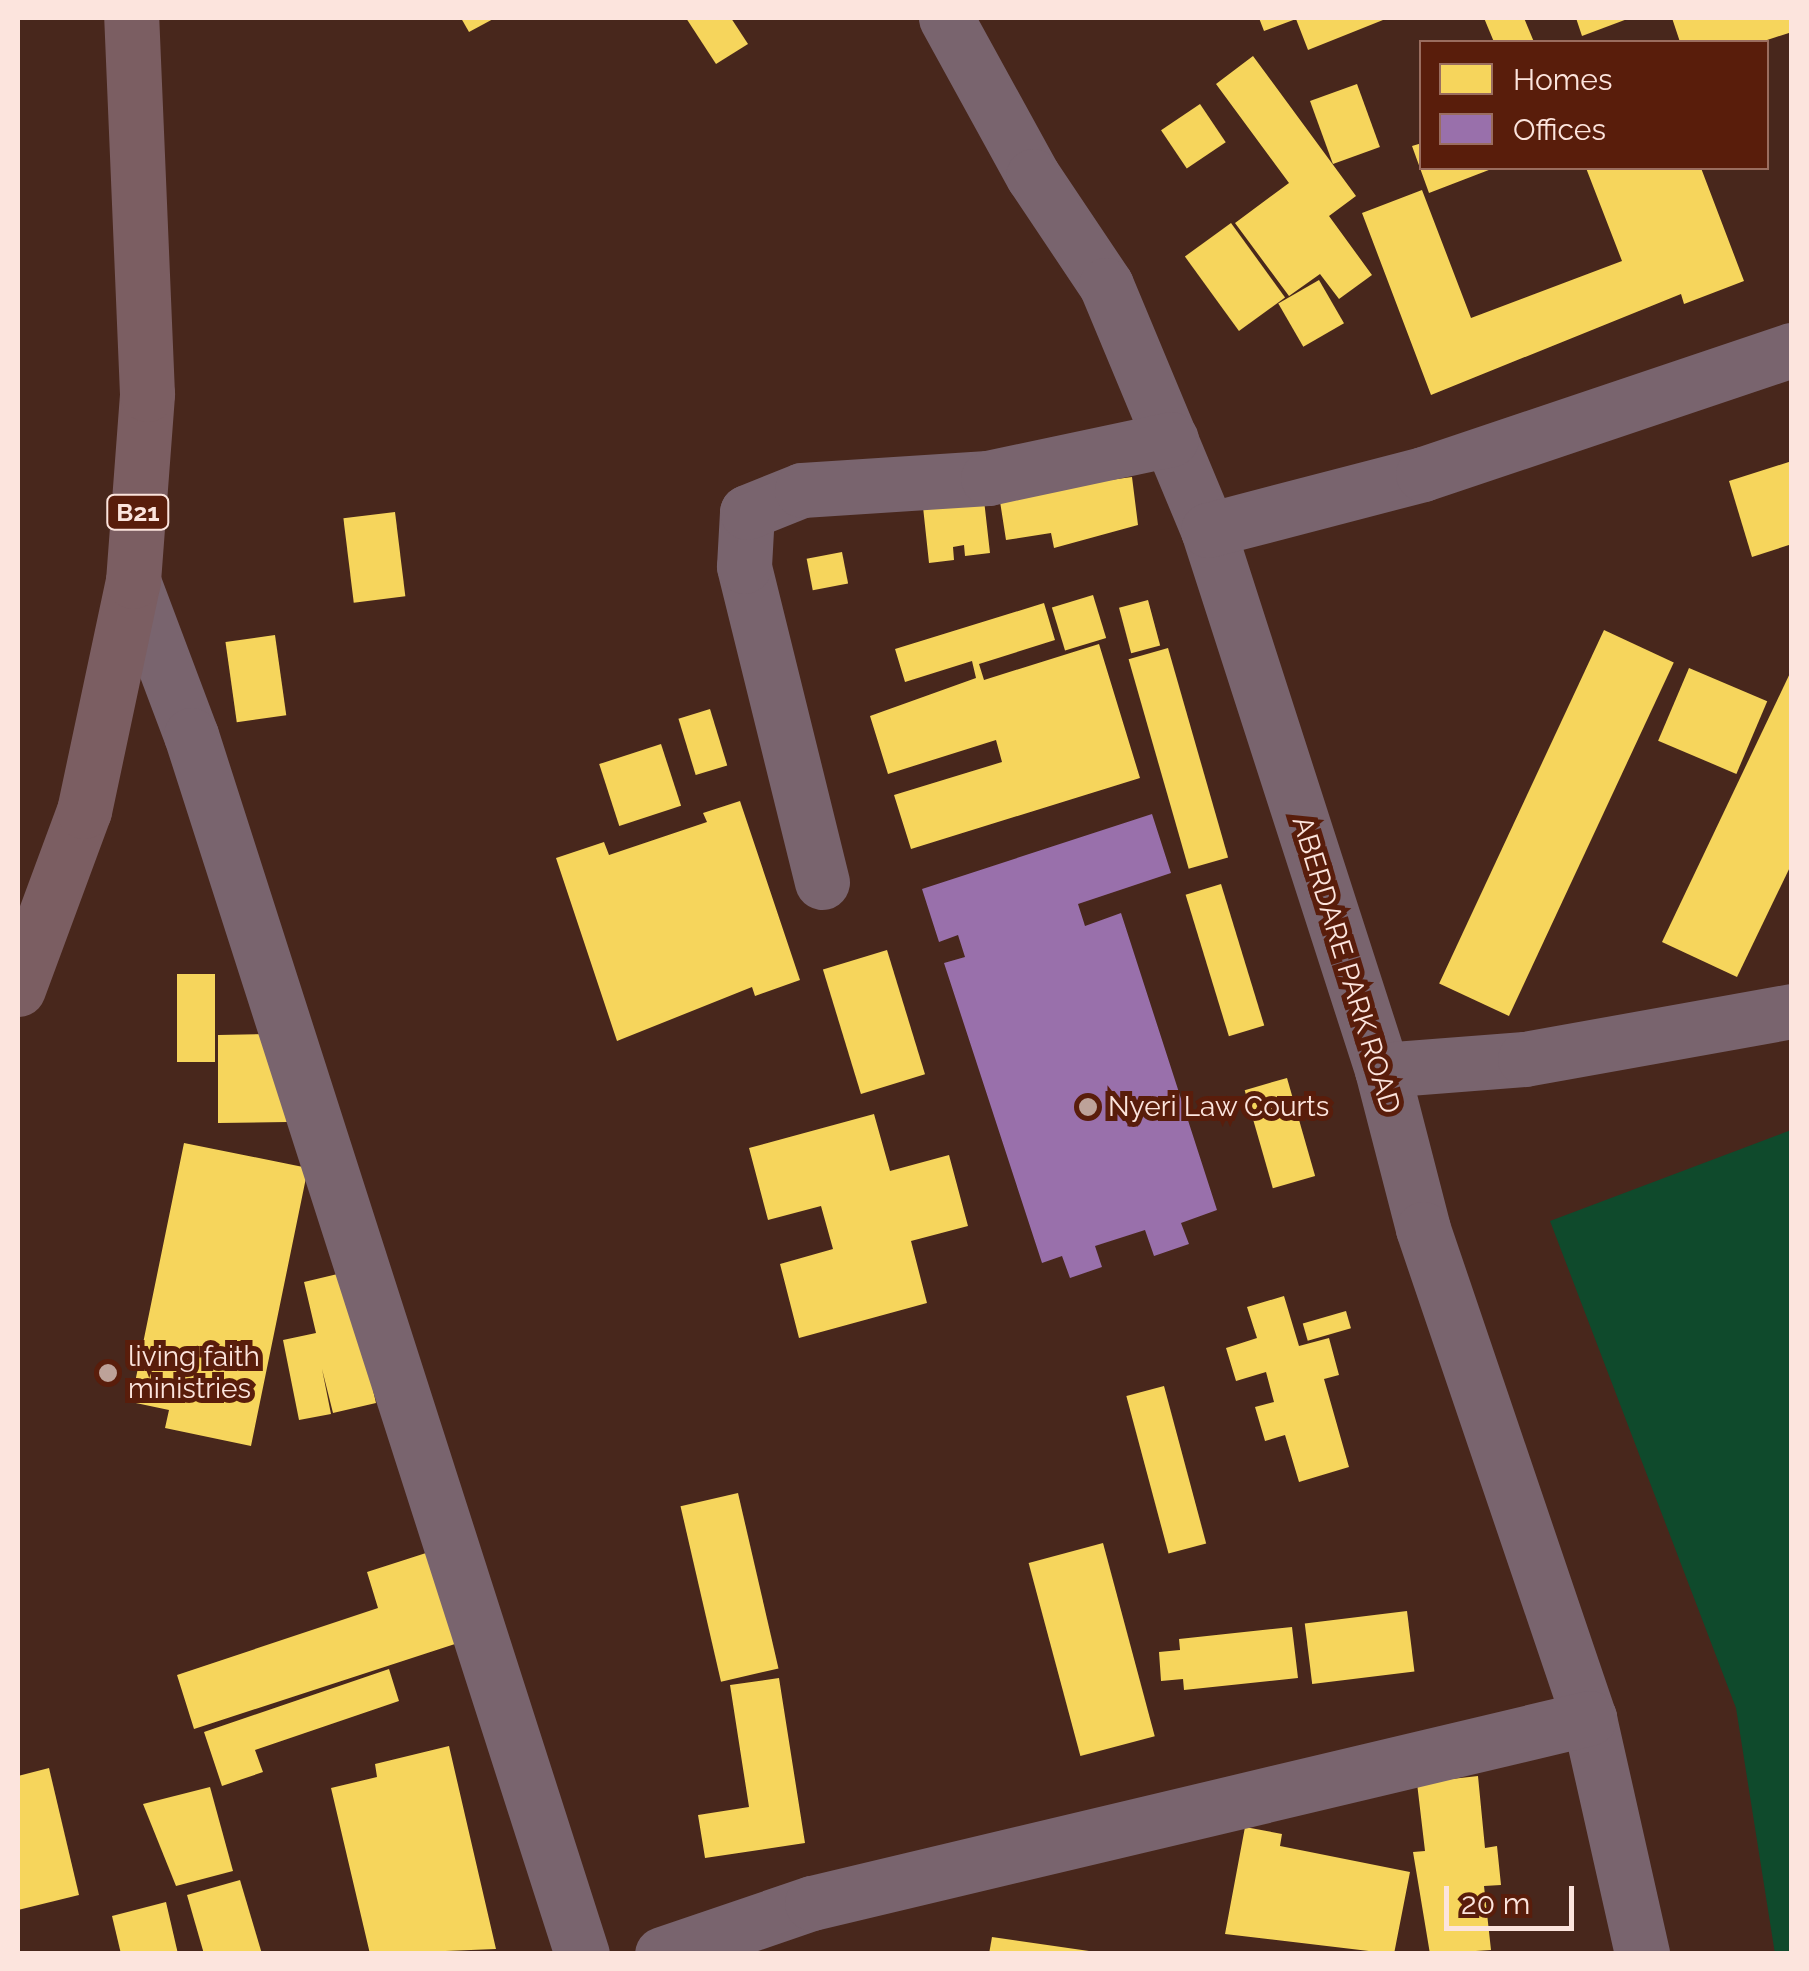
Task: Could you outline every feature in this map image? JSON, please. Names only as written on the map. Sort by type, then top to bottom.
[{"type":"highway","name":"B21","points":[[18,989],[84,810],[133,581],[147,394],[131,18]]},
{"type":"street","name":"ABERDARE PARK ROAD","points":[[946,18],[1033,176],[1106,285],[1208,530],[1382,1070],[1423,1229],[1589,1718],[1642,1954]]},
{"type":"street","points":[[1208,530],[1422,474],[1792,350]]},
{"type":"street","points":[[822,882],[744,566],[747,512],[802,490],[988,478],[1171,438]]},
{"type":"street","points":[[133,581],[191,735],[582,1954]]},
{"type":"street","points":[[1382,1070],[1526,1059],[1792,1011]]},
{"type":"street","points":[[662,1954],[812,1903],[1589,1718]]},
{"type":"green space","points":[[1791,1130],[1792,1953],[1775,1954],[1736,1708],[1550,1221]]},
{"type":"building: Homes","points":[[461,18],[495,18],[469,32]]},
{"type":"building: Homes","points":[[686,18],[731,18],[748,44],[716,64]]},
{"type":"building: Homes","points":[[1259,18],[1388,18],[1308,50],[1296,19],[1264,31]]},
{"type":"building: Homes","points":[[1484,18],[1524,18],[1533,40],[1493,40]]},
{"type":"building: Homes","points":[[1576,18],[1630,18],[1582,36]]},
{"type":"building: Homes","points":[[1672,18],[1792,18],[1792,32],[1767,40],[1679,40]]},
{"type":"building: Homes","points":[[1253,56],[1356,196],[1329,216],[1372,275],[1339,299],[1320,274],[1289,296],[1235,223],[1289,183],[1216,84]]},
{"type":"building: Homes","points":[[1357,84],[1380,147],[1333,164],[1310,101]]},
{"type":"building: Homes","points":[[1200,104],[1226,142],[1187,168],[1161,130]]},
{"type":"building: Homes","points":[[1419,144],[1419,165],[1412,146]]},
{"type":"building: Homes","points":[[1421,170],[1489,170],[1429,193]]},
{"type":"building: Homes","points":[[1587,170],[1702,170],[1744,281],[1684,304],[1681,294],[1431,395],[1362,213],[1422,190],[1471,318],[1622,261]]},
{"type":"building: Homes","points":[[1231,223],[1285,297],[1239,331],[1185,257]]},
{"type":"building: Homes","points":[[1319,280],[1344,323],[1303,347],[1278,304]]},
{"type":"building: Homes","points":[[1792,461],[1792,544],[1752,557],[1729,481]]},
{"type":"building: Homes","points":[[1132,477],[1138,525],[1054,548],[1051,533],[1006,540],[999,495]]},
{"type":"building: Homes","points":[[984,500],[990,553],[965,556],[964,545],[953,547],[954,560],[929,563],[923,507]]},
{"type":"building: Homes","points":[[395,512],[405,596],[354,603],[343,518]]},
{"type":"building: Homes","points":[[842,552],[848,583],[813,590],[807,559]]},
{"type":"building: Homes","points":[[1093,595],[1106,638],[1065,651],[1052,608]]},
{"type":"building: Homes","points":[[1148,600],[1160,645],[1131,653],[1119,608]]},
{"type":"building: Homes","points":[[1044,603],[1055,640],[979,664],[984,680],[1099,644],[1140,778],[911,849],[894,795],[1002,762],[996,740],[888,774],[870,716],[976,678],[972,661],[905,682],[895,649]]},
{"type":"building: Homes","points":[[1604,630],[1674,663],[1509,1016],[1439,983]]},
{"type":"building: Homes","points":[[275,635],[286,715],[237,722],[225,642]]},
{"type":"building: Homes","points":[[1168,648],[1228,858],[1189,869],[1129,659]]},
{"type":"building: Homes","points":[[1689,668],[1767,701],[1736,774],[1658,741]]},
{"type":"building: Homes","points":[[1792,669],[1792,863],[1737,977],[1662,942]]},
{"type":"building: Homes","points":[[710,709],[727,765],[696,775],[678,719]]},
{"type":"building: Homes","points":[[661,744],[681,806],[619,826],[599,764]]},
{"type":"building: Homes","points":[[740,801],[800,980],[755,996],[752,987],[617,1041],[556,858],[604,842],[609,855],[707,822],[703,813]]},
{"type":"building: Homes","points":[[1221,884],[1264,1026],[1229,1036],[1186,895]]},
{"type":"building: Homes","points":[[887,950],[925,1074],[861,1094],[823,970]]},
{"type":"building: Homes","points":[[177,974],[215,974],[215,1062],[177,1062]]},
{"type":"building: Homes","points":[[267,1034],[287,1122],[218,1123],[218,1035]]},
{"type":"building: Homes","points":[[1287,1078],[1315,1176],[1273,1188],[1245,1090]]},
{"type":"building: Homes","points":[[874,1114],[890,1171],[949,1155],[968,1226],[911,1241],[927,1303],[799,1338],[780,1264],[833,1249],[821,1206],[768,1220],[749,1148]]},
{"type":"building: Homes","points":[[184,1143],[308,1168],[251,1446],[165,1428],[169,1410],[131,1402]]},
{"type":"building: Homes","points":[[346,1272],[376,1403],[333,1413],[322,1369],[331,1414],[299,1420],[283,1340],[316,1333],[304,1282]]},
{"type":"building: Homes","points":[[1284,1296],[1299,1346],[1329,1338],[1339,1375],[1324,1379],[1349,1467],[1299,1482],[1285,1435],[1265,1441],[1255,1407],[1274,1402],[1266,1372],[1236,1381],[1226,1348],[1257,1338],[1247,1307]]},
{"type":"building: Homes","points":[[1346,1311],[1351,1328],[1308,1341],[1303,1323]]},
{"type":"building: Homes","points":[[1164,1386],[1206,1543],[1169,1554],[1126,1396]]},
{"type":"building: Homes","points":[[738,1493],[778,1668],[721,1682],[681,1506]]},
{"type":"building: Homes","points":[[1103,1543],[1155,1736],[1080,1756],[1029,1563]]},
{"type":"building: Homes","points":[[426,1553],[455,1644],[194,1729],[177,1675],[378,1608],[367,1572]]},
{"type":"building: Homes","points":[[1407,1611],[1414,1672],[1312,1684],[1305,1624]]},
{"type":"building: Homes","points":[[1292,1627],[1298,1678],[1184,1690],[1183,1679],[1161,1681],[1159,1652],[1180,1650],[1179,1639]]},
{"type":"building: Homes","points":[[389,1669],[399,1701],[255,1750],[263,1772],[222,1786],[204,1732]]},
{"type":"building: Homes","points":[[779,1678],[805,1843],[705,1858],[698,1815],[749,1807],[730,1685]]},
{"type":"building: Homes","points":[[449,1746],[496,1949],[370,1954],[331,1788],[377,1777],[375,1764]]},
{"type":"building: Homes","points":[[49,1768],[79,1895],[18,1910],[18,1776]]},
{"type":"building: Homes","points":[[1478,1776],[1485,1848],[1497,1846],[1501,1885],[1484,1886],[1491,1950],[1430,1954],[1413,1852],[1425,1851],[1417,1783]]},
{"type":"building: Homes","points":[[210,1787],[233,1871],[176,1886],[143,1804]]},
{"type":"building: Homes","points":[[1245,1827],[1282,1834],[1280,1846],[1410,1872],[1394,1954],[1225,1934]]},
{"type":"building: Homes","points":[[240,1880],[262,1954],[204,1954],[187,1895]]},
{"type":"building: Homes","points":[[166,1902],[178,1954],[121,1954],[112,1916]]},
{"type":"building: Homes","points":[[992,1937],[1089,1951],[1089,1954],[989,1954]]},
{"type":"building: Offices","points":[[1152,814],[1171,873],[1078,904],[1085,926],[1121,913],[1217,1210],[1181,1223],[1189,1244],[1154,1256],[1145,1230],[1095,1246],[1102,1267],[1070,1278],[1062,1256],[1042,1263],[944,963],[965,957],[958,935],[939,942],[922,889]]},
{"type":"place","name":"Nyeri Law Courts","points":[[1088,1107]]},
{"type":"place","name":"living faith ministries","points":[[108,1373]]}]
